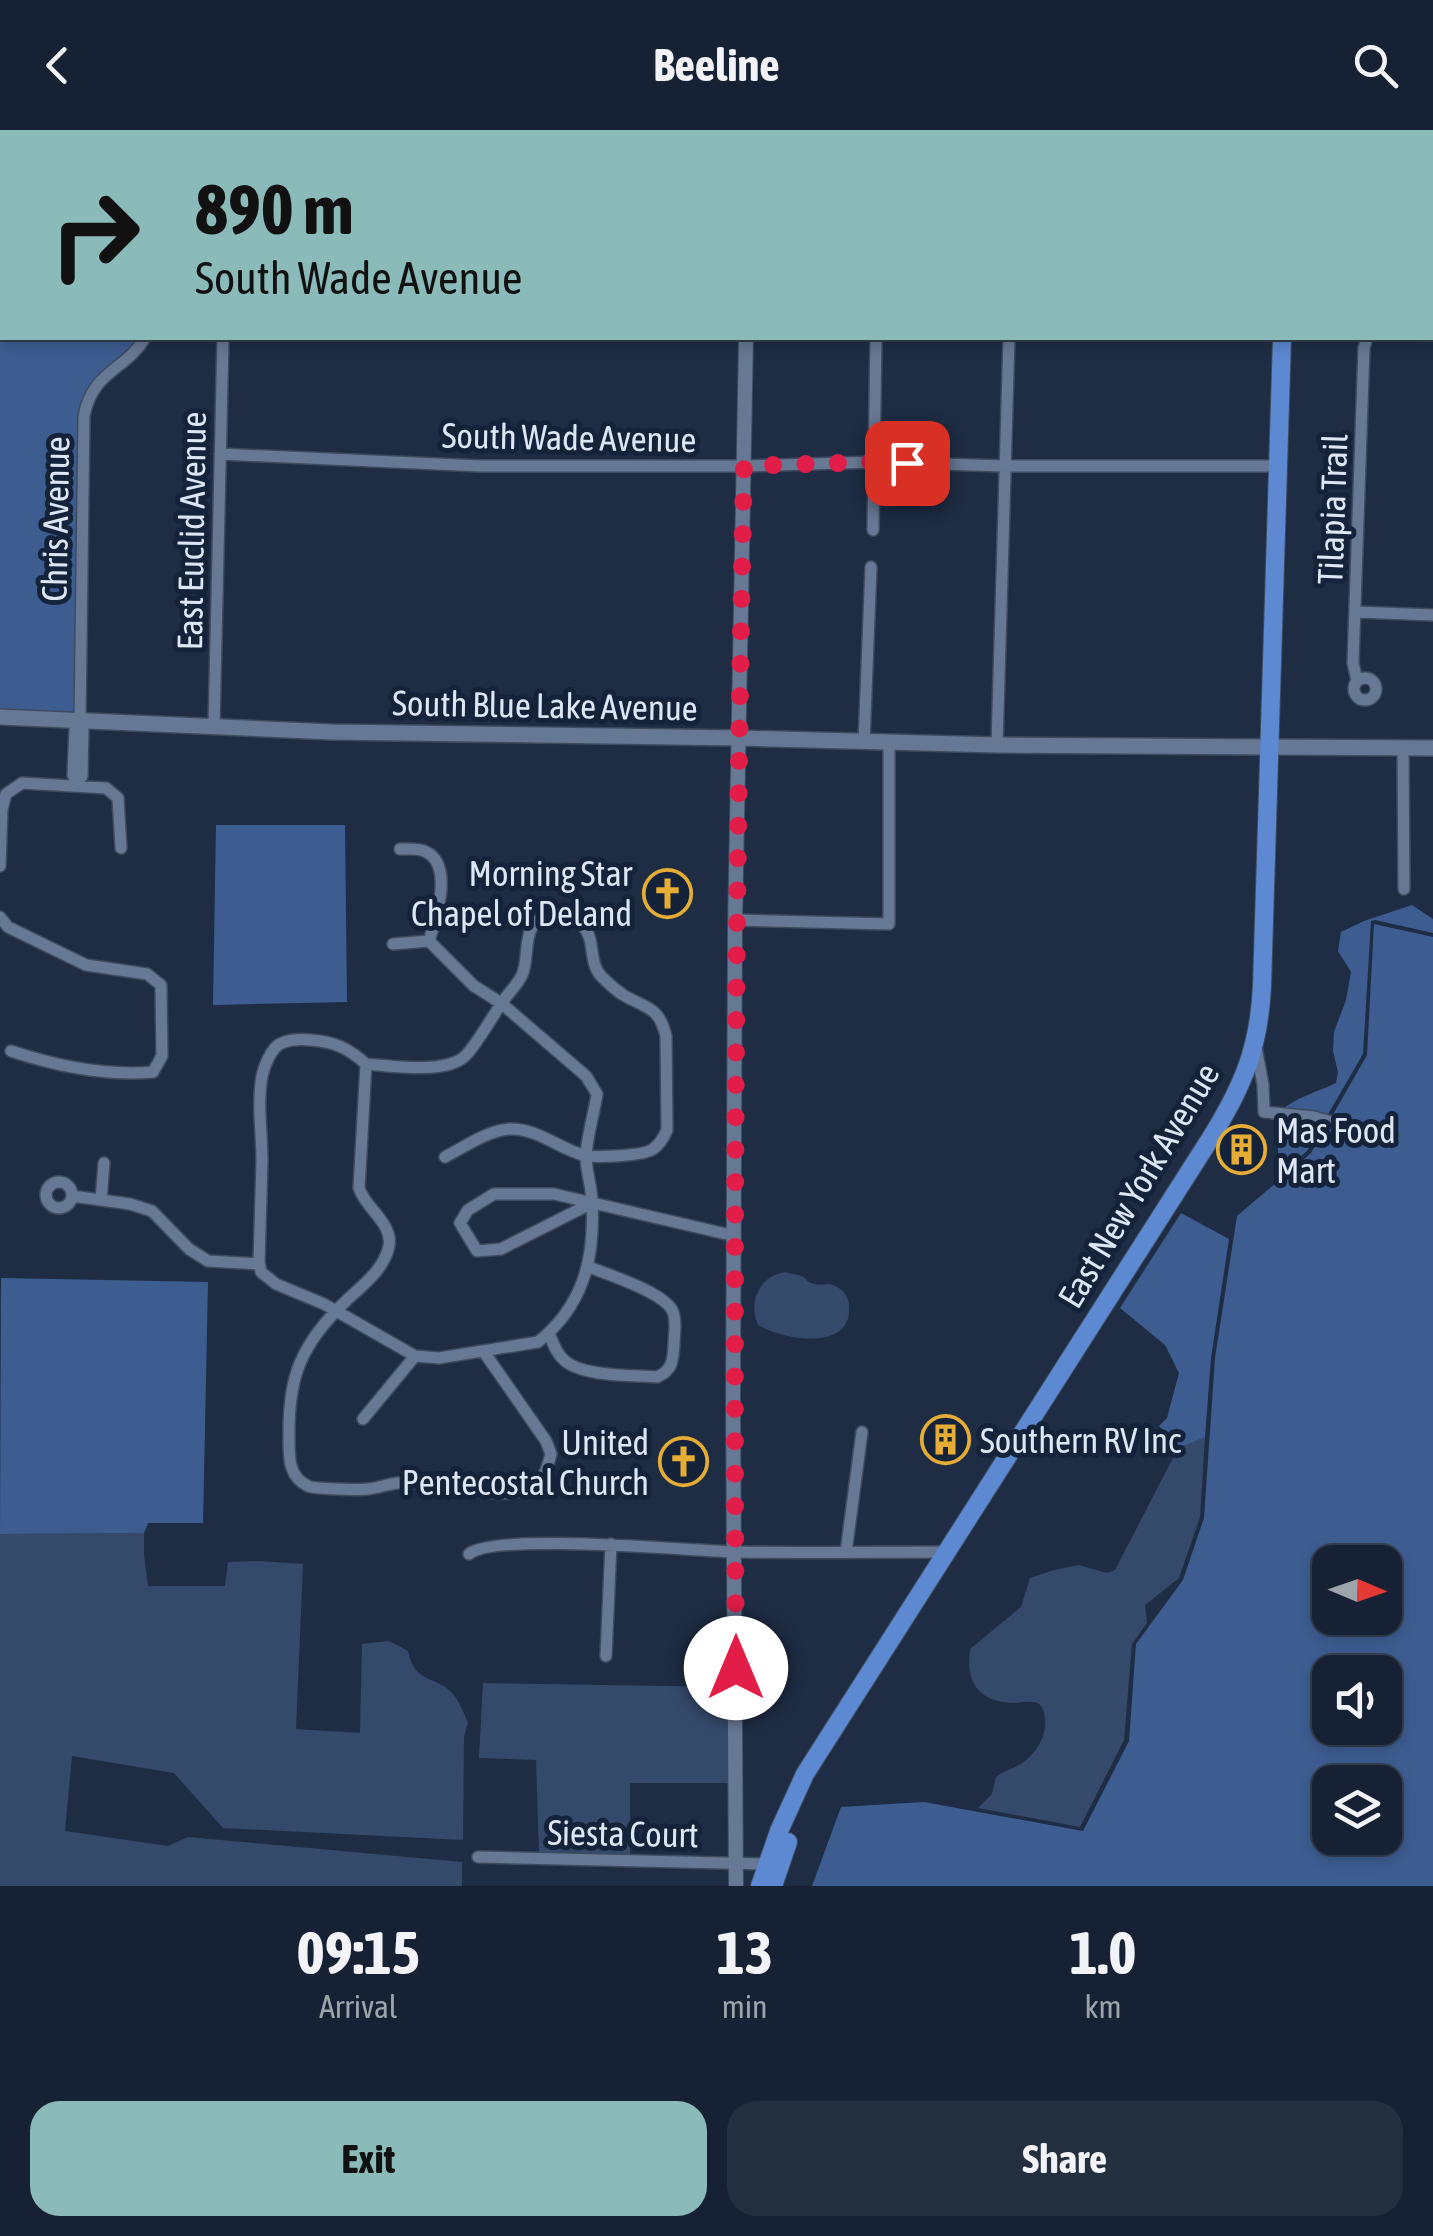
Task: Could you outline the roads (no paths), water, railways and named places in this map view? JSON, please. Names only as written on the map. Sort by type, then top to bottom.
[{"type":"main road","name":"East New York Avenue","points":[[760,1886],[774,1860],[792,1802],[806,1774],[1220,1122],[1242,1083],[1256,1044],[1262,986],[1282,340]]},
{"type":"main road","name":"South Blue Lake Avenue","points":[[0,717],[332,732],[997,746],[1433,748]]},
{"type":"main road","name":"East New York Avenue","points":[[773,1886],[774,1860]]},
{"type":"street","name":"Chris Avenue","points":[[77,784],[82,776],[84,728],[80,722],[84,416],[96,384],[144,340]]},
{"type":"street","name":"East Euclid Avenue","points":[[214,726],[222,340]]},
{"type":"street","points":[[739,1886],[736,920],[746,340]]},
{"type":"street","points":[[873,530],[876,340]]},
{"type":"street","points":[[997,746],[1009,340]]},
{"type":"street","name":"Tilapia Trail","points":[[1357,681],[1353,663],[1366,340]]},
{"type":"street","name":"South Wade Avenue","points":[[220,454],[480,466],[874,462],[1278,466]]},
{"type":"street","points":[[864,742],[871,567]]},
{"type":"street","points":[[1356,612],[1433,615]]},
{"type":"street","points":[[736,920],[889,924],[888,743]]},
{"type":"street","points":[[1403,749],[1404,890]]},
{"type":"street","points":[[0,866],[2,809],[6,794],[22,783],[106,788],[118,798],[121,848]]},
{"type":"street","points":[[400,849],[423,850],[439,867],[442,888],[429,941]]},
{"type":"street","points":[[393,944],[429,941],[474,986],[502,1003],[586,1076],[597,1094],[586,1156],[592,1203],[589,1267],[574,1303],[538,1342],[440,1358],[415,1356],[324,1304],[276,1284],[261,1272],[262,1072],[276,1046],[306,1040],[337,1043],[366,1064],[442,1066],[464,1057],[502,1003],[522,975],[530,930],[540,920],[562,914],[583,926],[598,973],[621,994],[655,1011],[663,1022],[667,1130],[654,1149],[586,1156],[514,1129],[488,1135],[444,1157]]},
{"type":"street","points":[[0,917],[8,927],[86,965],[146,974],[160,986],[162,1056],[153,1072],[83,1070],[11,1052]]},
{"type":"street","points":[[1256,1044],[1264,1112],[1314,1117],[1392,1135]]},
{"type":"street","points":[[366,1064],[359,1188],[362,1199],[390,1237],[385,1261],[335,1311],[301,1354],[288,1418],[289,1460],[296,1478],[312,1488],[365,1490],[395,1483],[427,1482],[507,1494],[529,1489],[544,1475],[551,1454],[484,1352]]},
{"type":"street","points":[[101,1200],[104,1164]]},
{"type":"street","points":[[592,1203],[501,1249],[477,1251],[460,1222],[468,1210],[494,1194],[554,1194],[735,1236]]},
{"type":"street","points":[[72,1196],[152,1211],[189,1249],[208,1261],[260,1264]]},
{"type":"street","points":[[550,1333],[555,1349],[566,1363],[579,1369],[657,1377],[672,1364],[676,1318],[671,1306],[589,1267]]},
{"type":"street","points":[[363,1420],[415,1356]]},
{"type":"street","points":[[846,1552],[862,1432]]},
{"type":"street","points":[[469,1554],[484,1547],[611,1544],[735,1552],[947,1552]]},
{"type":"street","points":[[606,1656],[611,1544]]},
{"type":"street","name":"Siesta Court","points":[[478,1857],[737,1864],[774,1860]]},
{"type":"place","name":"Morning Star Chapel of Deland","points":[[667,893]]},
{"type":"place","name":"Mas Food Mart","points":[[1241,1150]]},
{"type":"place","name":"Southern RV Inc","points":[[945,1440]]},
{"type":"place","name":"United Pentecostal Church","points":[[684,1462]]}]
